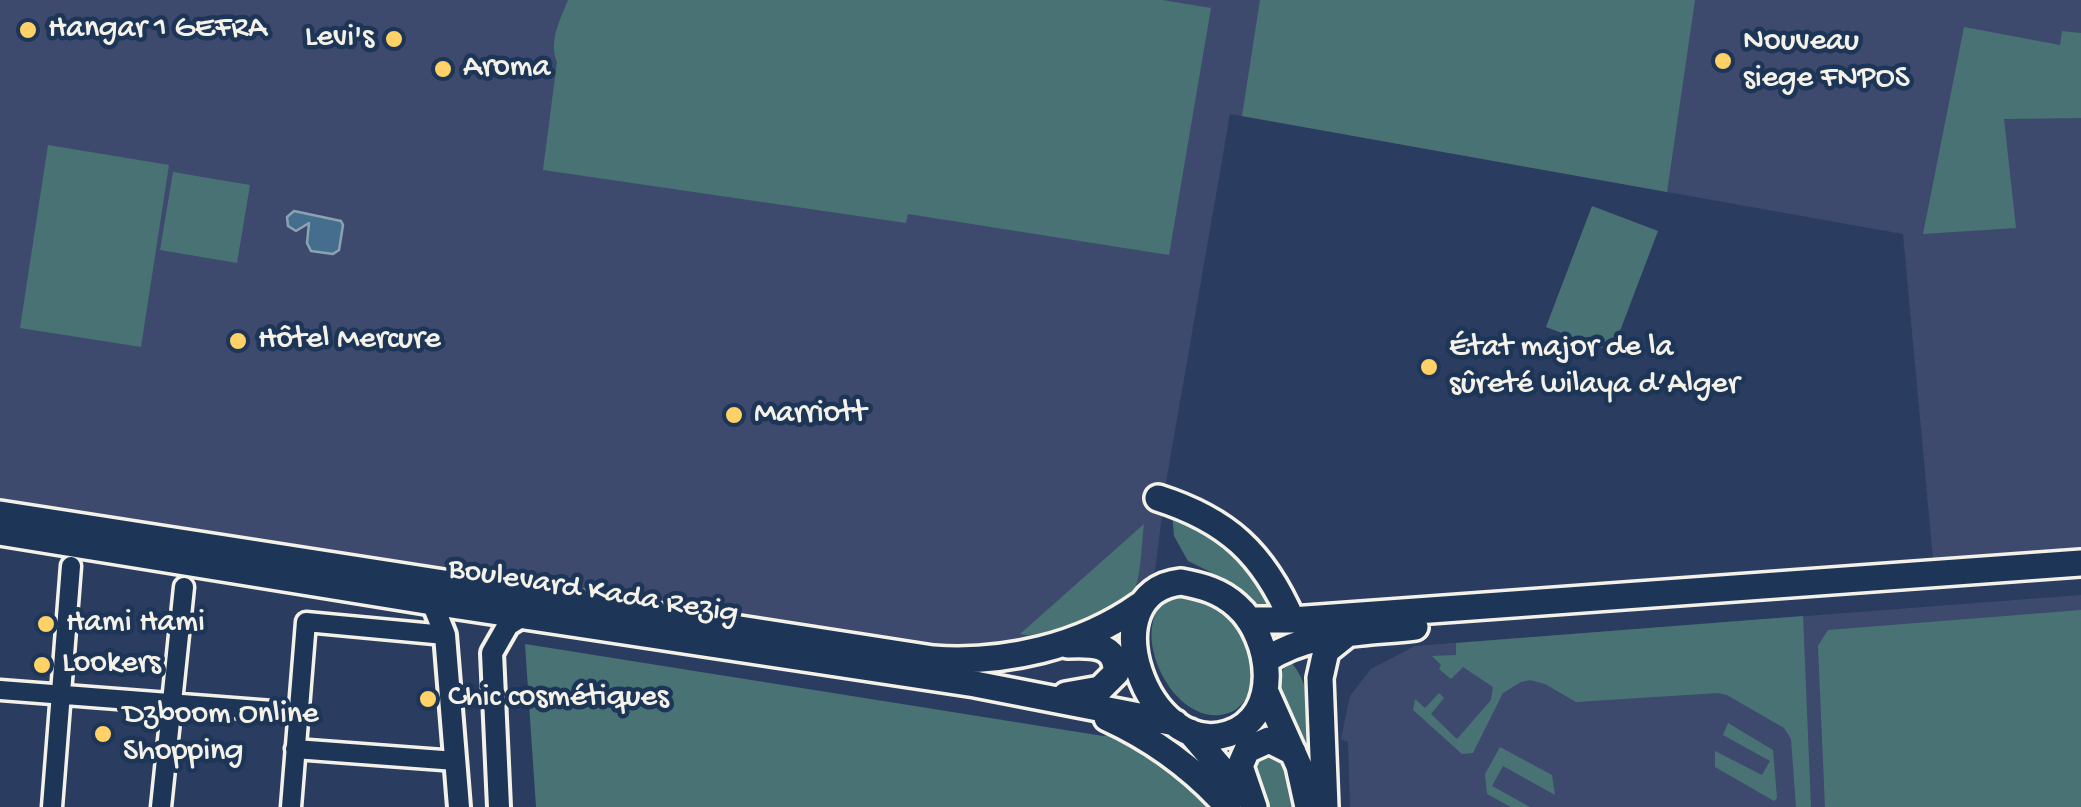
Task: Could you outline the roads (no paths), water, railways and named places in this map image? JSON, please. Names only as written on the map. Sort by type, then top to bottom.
[{"type":"main road","points":[[1158,498],[1202,514],[1230,532],[1267,572],[1292,620]]},
{"type":"main road","name":"Boulevard Kada Rezig","points":[[0,514],[933,659],[986,659],[1058,645],[1111,624],[1164,584],[1182,582],[1223,595],[1249,620]]},
{"type":"main road","name":"Boulevard Kada Rezig","points":[[0,532],[1051,697],[1216,737],[1233,732],[1255,714],[1265,690]]},
{"type":"main road","points":[[1308,807],[1303,778],[1265,690],[1266,660],[1249,620],[1555,606],[2077,568]]},
{"type":"main road","points":[[1140,605],[1134,638],[1136,662],[1155,702],[1219,762],[1253,807]]},
{"type":"main road","points":[[1266,660],[1304,641],[1555,606]]},
{"type":"main road","points":[[1325,807],[1320,678],[1326,651],[1346,635]]},
{"type":"main road","points":[[1051,697],[1100,689],[1116,673],[1116,661],[1108,650],[1097,645],[1058,645]]},
{"type":"main road","points":[[1080,705],[1161,748],[1228,807]]},
{"type":"main road","points":[[1253,807],[1240,766],[1247,750],[1269,740],[1293,752]]},
{"type":"street","points":[[52,807],[71,566]]},
{"type":"street","points":[[161,807],[184,587]]},
{"type":"street","points":[[432,602],[446,634],[460,807]]},
{"type":"street","points":[[499,807],[492,653],[508,625],[524,615]]},
{"type":"street","points":[[291,807],[306,622],[446,634]]},
{"type":"street","points":[[0,690],[298,714]]},
{"type":"street","points":[[295,749],[456,761]]},
{"type":"place","name":"Hangar 1 GEFRA","points":[[28,30]]},
{"type":"place","name":"Levi's","points":[[394,39]]},
{"type":"place","name":"Nouveau siege FNPOS","points":[[1723,61]]},
{"type":"place","name":"Aroma","points":[[443,69]]},
{"type":"place","name":"Hôtel Mercure","points":[[238,341]]},
{"type":"place","name":"État major de la sûreté wilaya d’Alger","points":[[1429,367]]},
{"type":"place","name":"Marriott","points":[[734,415]]},
{"type":"place","name":"Hami Hami","points":[[46,624]]},
{"type":"place","name":"Lookers","points":[[42,665]]},
{"type":"place","name":"Chic cosmétiques","points":[[428,699]]},
{"type":"place","name":"Dzboom Online Shopping","points":[[103,734]]}]
